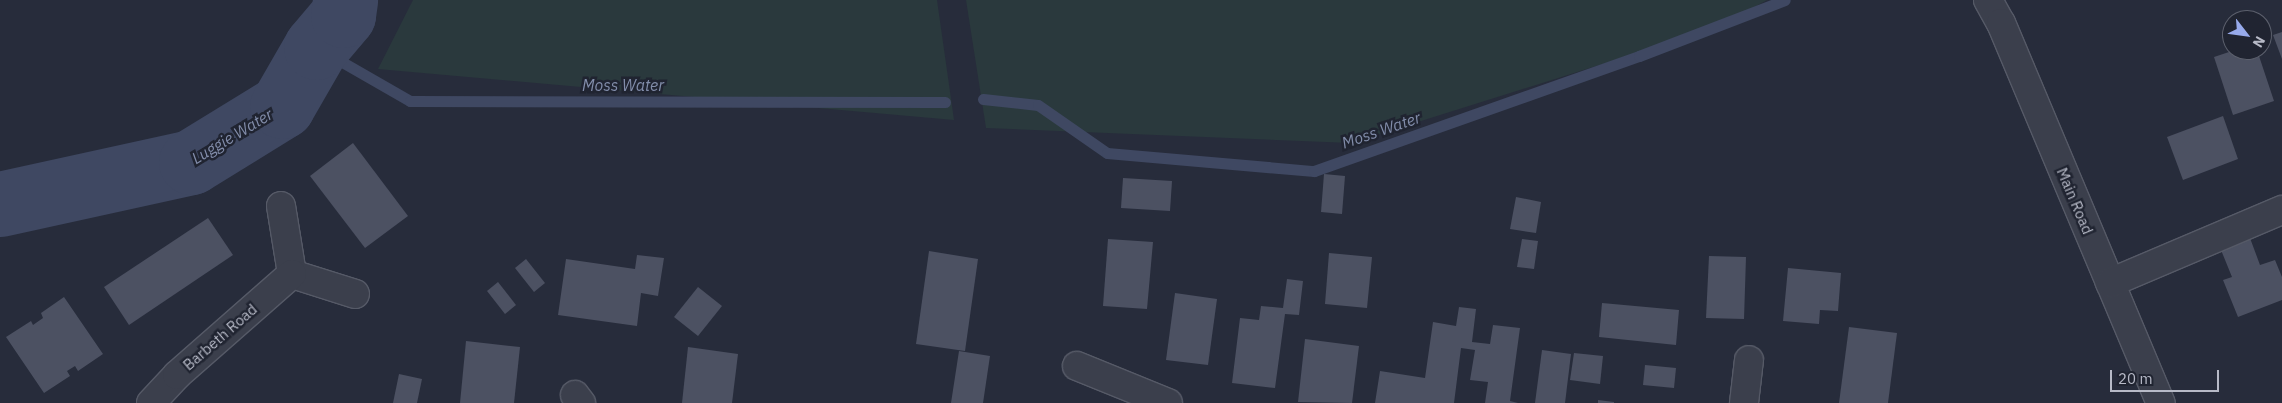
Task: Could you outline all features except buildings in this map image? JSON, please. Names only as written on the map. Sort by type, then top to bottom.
[{"type":"street","name":"Main Road","points":[[1988,0],[2001,23],[2161,403]]},
{"type":"street","points":[[281,206],[292,274],[355,294]]},
{"type":"street","points":[[2110,283],[2282,210]]},
{"type":"street","name":"Barbeth Road","points":[[151,403],[177,375],[292,274]]},
{"type":"street","points":[[1744,403],[1749,360]]},
{"type":"street","points":[[1077,366],[1168,403]]},
{"type":"shaded area","points":[[413,0],[937,0],[954,120],[378,69]]},
{"type":"shaded area","points":[[966,0],[1767,0],[1717,28],[1351,143],[986,128]]},
{"type":"waterway","name":"Luggie Water","points":[[0,204],[191,162],[282,106],[316,47],[343,15],[345,0]]},
{"type":"waterway","name":"Moss Water","points":[[983,99],[1038,105],[1107,153],[1314,171],[1639,56],[1785,0]]},
{"type":"waterway","name":"Moss Water","points":[[316,47],[410,101],[945,102]]}]
